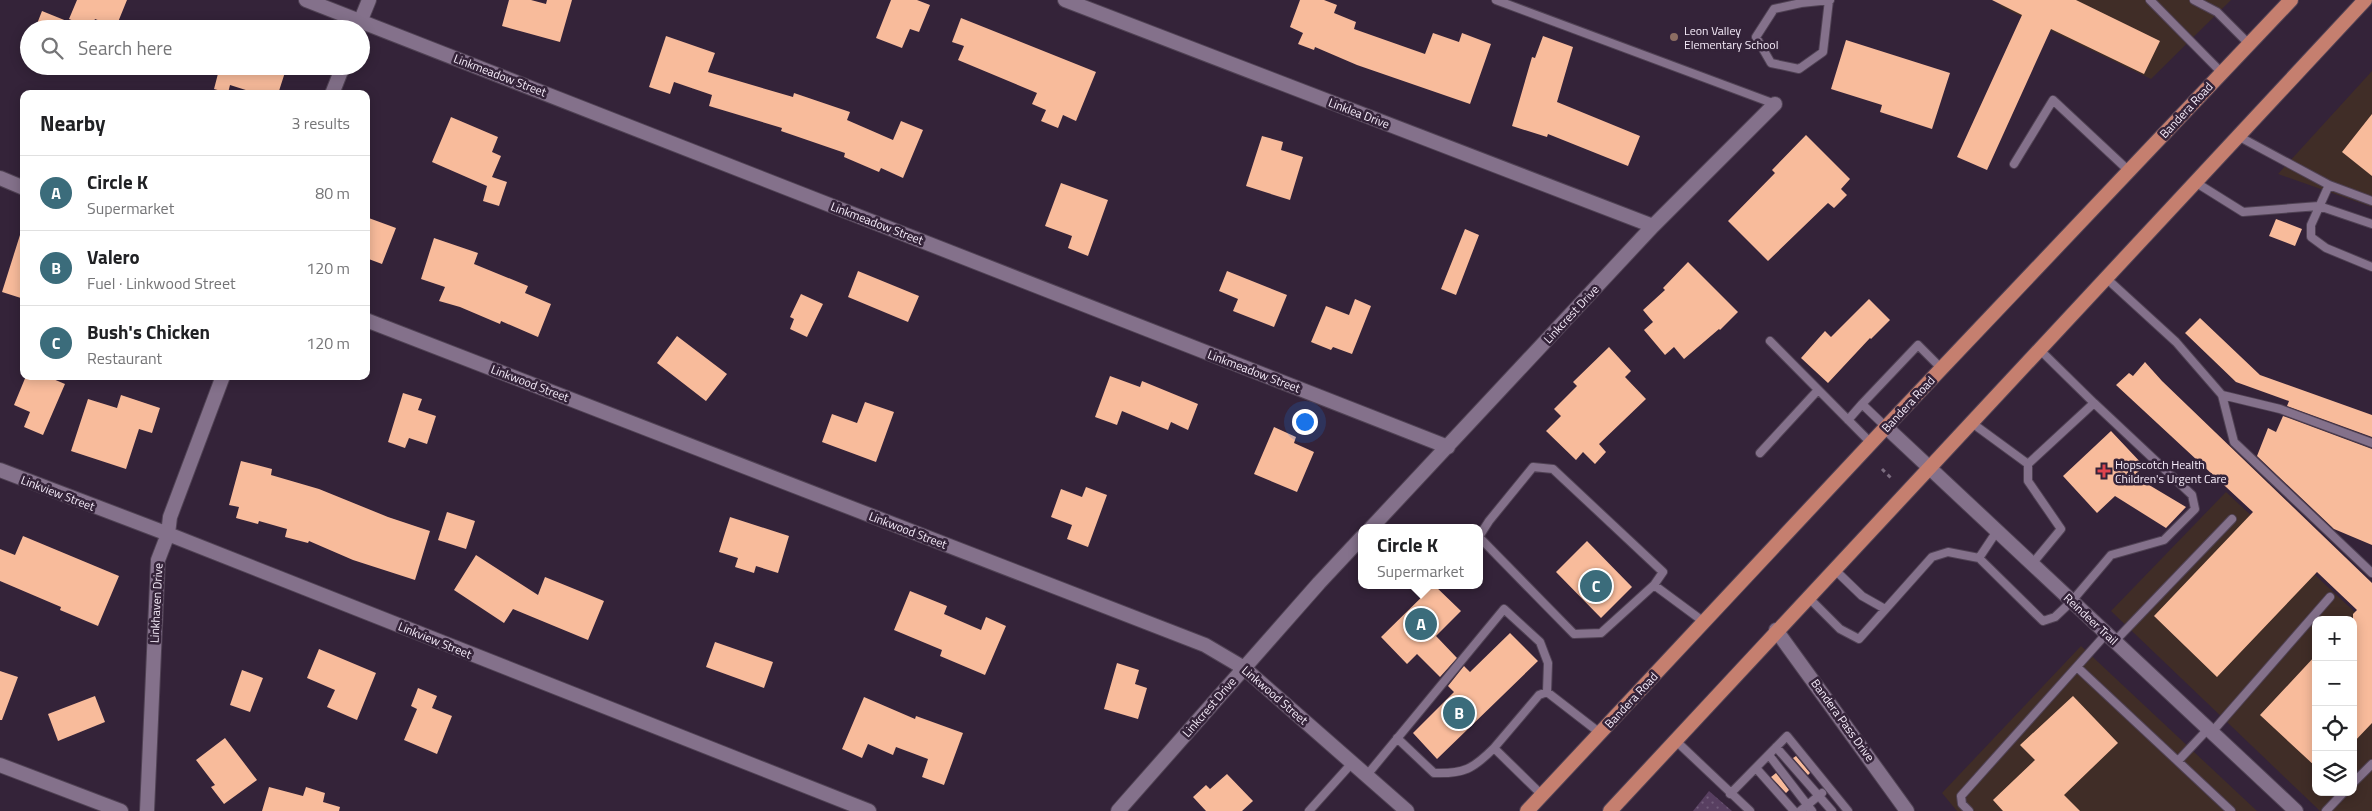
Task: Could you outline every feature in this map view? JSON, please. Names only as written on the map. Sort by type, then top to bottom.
[{"type":"main road","name":"Bandera Road","points":[[1527,811],[1886,427],[2291,0]]},
{"type":"main road","points":[[1610,811],[1776,630],[1930,468],[2365,0]]},
{"type":"street","name":"Linkmeadow Street","points":[[306,0],[348,20]]},
{"type":"street","points":[[361,20],[369,0]]},
{"type":"street","name":"Linklea Drive","points":[[1065,0],[1653,226]]},
{"type":"street","name":"Linkmeadow Street","points":[[370,29],[1448,447]]},
{"type":"street","points":[[334,90],[339,75]]},
{"type":"street","name":"Linkcrest Drive","points":[[1375,524],[1653,226],[1775,104]]},
{"type":"street","points":[[0,178],[20,186]]},
{"type":"street","name":"Linkwood Street","points":[[370,322],[1205,645],[1244,668],[1406,810]]},
{"type":"street","name":"Linkhaven Drive","points":[[147,811],[158,560],[168,534],[170,517],[221,380]]},
{"type":"street","name":"Reindeer Trail","points":[[1886,427],[2296,811]]},
{"type":"street","name":"Linkview Street","points":[[0,470],[168,534],[870,811]]},
{"type":"street","name":"Linkcrest Drive","points":[[1118,811],[1358,541]]},
{"type":"street","name":"Bandera Pass Drive","points":[[1776,630],[1907,811]]},
{"type":"street","points":[[0,765],[121,811]]},
{"type":"lane","points":[[1496,0],[1775,104]]},
{"type":"lane","points":[[1830,0],[1823,52],[1799,69],[1771,63],[1756,37],[1774,9],[1830,0]]},
{"type":"lane","points":[[2150,0],[2222,73]]},
{"type":"lane","points":[[2194,0],[2217,12],[2250,44]]},
{"type":"lane","points":[[2014,164],[2053,100],[2129,171]]},
{"type":"lane","points":[[2238,136],[2329,185],[2372,201]]},
{"type":"lane","points":[[2195,182],[2243,212],[2319,206],[2372,224]]},
{"type":"lane","points":[[2329,185],[2310,225],[2311,237],[2326,248],[2372,267]]},
{"type":"lane","points":[[2106,278],[2176,342],[2222,395],[2234,442],[2372,573]]},
{"type":"lane","points":[[1770,341],[1871,443]]},
{"type":"lane","points":[[1848,420],[1918,345],[1942,368]]},
{"type":"lane","points":[[1808,597],[1840,629],[1858,639],[1932,558],[1948,552],[1979,558],[2043,621],[2055,617],[2072,601],[2111,555],[2164,540],[2195,509],[2192,495],[2172,478],[2040,350]]},
{"type":"lane","points":[[1760,453],[1818,390]]},
{"type":"lane","points":[[2222,395],[2280,409],[2372,443]]},
{"type":"lane","points":[[2032,564],[2061,529],[2028,481],[2028,464],[2094,403]]},
{"type":"lane","points":[[1862,404],[1886,427]]},
{"type":"lane","points":[[1972,423],[2028,464]]},
{"type":"lane","points":[[1483,532],[1489,521],[1533,467],[1553,469],[1663,572],[1654,585],[1601,633],[1574,634],[1483,540]]},
{"type":"lane","points":[[1969,811],[1962,804],[1961,796],[2076,667],[2111,637],[2232,519]]},
{"type":"lane","points":[[1979,558],[1998,531]]},
{"type":"lane","points":[[1834,569],[1862,596],[1885,609]]},
{"type":"lane","points":[[1654,585],[1704,622]]},
{"type":"lane","points":[[2178,761],[2210,730],[2330,598]]},
{"type":"lane","points":[[1367,776],[1504,609],[1540,642],[1548,664],[1547,692]]},
{"type":"lane","points":[[2076,667],[2231,811]]},
{"type":"lane","points":[[1547,692],[1600,733]]},
{"type":"lane","points":[[1397,738],[1434,773],[1453,774],[1477,765],[1540,695],[1547,692]]},
{"type":"lane","points":[[1730,794],[1787,736],[1848,811]]},
{"type":"lane","points":[[1675,740],[1750,811]]},
{"type":"lane","points":[[1776,747],[1832,811]]},
{"type":"lane","points":[[1494,748],[1542,795]]},
{"type":"lane","points":[[1769,755],[1809,808]]},
{"type":"lane","points":[[1309,811],[1352,763]]},
{"type":"lane","points":[[2357,779],[2372,764]]},
{"type":"lane","points":[[1756,768],[1794,811]]},
{"type":"lane","points":[[1800,811],[1809,808],[1828,788]]},
{"type":"lane","points":[[2326,811],[2340,796]]},
{"type":"path","points":[[1882,469],[1891,478]]},
{"type":"shaded area","points":[[2003,0],[2231,0],[2151,79],[2000,6]]},
{"type":"shaded area","points":[[2372,71],[2372,207],[2278,174]]},
{"type":"shaded area","points":[[2226,492],[2372,628],[2372,811],[2320,811],[2111,611]]},
{"type":"shaded area","points":[[2081,646],[2257,811],[1957,811],[1942,793]]},
{"type":"shaded area","points":[[1709,791],[1732,811],[1693,811]]},
{"type":"building","points":[[77,0],[127,0],[119,20],[69,19]]},
{"type":"building","points":[[509,0],[531,0],[546,4],[547,0],[572,0],[560,42],[502,26]]},
{"type":"building","points":[[891,0],[917,0],[930,5],[919,32],[910,29],[902,48],[876,38]]},
{"type":"building","points":[[1300,0],[1324,0],[1337,5],[1334,13],[1356,22],[1354,29],[1425,54],[1433,33],[1459,42],[1462,33],[1491,44],[1470,104],[1357,65],[1315,47],[1314,50],[1298,44],[1303,33],[1290,27]]},
{"type":"building","points":[[1992,0],[2076,0],[2160,41],[2144,74],[2051,29],[1987,170],[1957,157],[2022,15]]},
{"type":"building","points":[[42,11],[64,20],[38,20]]},
{"type":"building","points":[[961,18],[1096,72],[1076,121],[1063,115],[1058,128],[1041,121],[1046,110],[1032,104],[1037,93],[958,60],[964,46],[952,42]]},
{"type":"building","points":[[666,36],[715,53],[708,72],[793,97],[794,93],[850,112],[847,120],[893,140],[901,121],[923,130],[903,178],[881,168],[879,172],[844,157],[845,153],[781,131],[782,128],[709,106],[712,95],[674,82],[670,94],[649,87]]},
{"type":"building","points":[[1543,36],[1573,47],[1557,102],[1640,136],[1628,166],[1548,134],[1547,137],[1512,126],[1532,57],[1535,58]]},
{"type":"building","points":[[1846,40],[1950,73],[1932,129],[1880,112],[1882,105],[1831,89]]},
{"type":"building","points":[[218,75],[284,75],[279,90],[246,90],[230,85],[229,90],[214,89]]},
{"type":"building","points":[[2372,114],[2372,176],[2342,152]]},
{"type":"building","points":[[451,117],[498,137],[492,152],[501,156],[492,177],[507,182],[499,206],[483,201],[487,186],[432,162]]},
{"type":"building","points":[[1806,135],[1850,179],[1841,189],[1847,195],[1834,208],[1828,203],[1768,261],[1728,221],[1775,173],[1772,170]]},
{"type":"building","points":[[1262,136],[1283,142],[1281,150],[1303,157],[1290,200],[1246,186]]},
{"type":"building","points":[[1061,183],[1108,200],[1088,256],[1068,248],[1072,236],[1045,226]]},
{"type":"building","points":[[370,218],[396,228],[382,264],[370,260]]},
{"type":"building","points":[[2276,219],[2302,229],[2295,246],[2269,236]]},
{"type":"building","points":[[1465,229],[1479,235],[1456,295],[1441,289]]},
{"type":"building","points":[[20,235],[20,298],[2,292]]},
{"type":"building","points":[[434,238],[478,253],[474,264],[528,286],[525,293],[551,304],[538,337],[501,321],[500,324],[460,307],[439,301],[445,287],[421,279]]},
{"type":"building","points":[[1688,262],[1738,312],[1720,330],[1684,359],[1674,347],[1665,355],[1644,330],[1653,322],[1643,310],[1665,290],[1663,288]]},
{"type":"building","points":[[858,271],[919,296],[908,322],[848,297]]},
{"type":"building","points":[[1227,271],[1287,295],[1274,327],[1233,311],[1238,299],[1219,291]]},
{"type":"building","points":[[801,294],[823,304],[807,337],[790,329],[794,319],[790,317]]},
{"type":"building","points":[[1355,299],[1371,306],[1352,354],[1333,347],[1331,350],[1311,342],[1326,306],[1349,315]]},
{"type":"building","points":[[1869,299],[1890,320],[1870,338],[1828,383],[1801,358],[1825,331],[1831,337]]},
{"type":"building","points":[[2200,318],[2260,375],[2372,415],[2372,437],[2287,406],[2289,401],[2236,382],[2185,333]]},
{"type":"building","points":[[677,336],[727,374],[706,401],[657,363]]},
{"type":"building","points":[[1609,347],[1631,371],[1625,377],[1646,399],[1599,444],[1606,452],[1595,464],[1583,452],[1576,460],[1546,431],[1561,416],[1554,409],[1577,386],[1573,382]]},
{"type":"building","points":[[2145,362],[2162,381],[2372,583],[2372,723],[2357,739],[2357,616],[2353,616],[2353,614],[2357,610],[2317,572],[2217,677],[2154,616],[2253,512],[2116,385],[2129,373],[2133,376]]},
{"type":"building","points":[[1110,376],[1140,387],[1142,381],[1198,404],[1188,430],[1171,422],[1168,430],[1122,411],[1117,425],[1095,417]]},
{"type":"building","points":[[24,380],[56,380],[65,384],[43,435],[24,427],[30,412],[14,405]]},
{"type":"building","points":[[403,393],[422,399],[418,410],[436,416],[427,444],[409,438],[405,448],[388,442]]},
{"type":"building","points":[[121,395],[160,408],[152,433],[139,429],[126,469],[71,451],[88,399],[117,408]]},
{"type":"building","points":[[865,402],[894,412],[876,462],[822,442],[832,414],[857,423]]},
{"type":"building","points":[[2283,416],[2372,449],[2372,545],[2334,529],[2257,456],[2268,428],[2276,432]]},
{"type":"building","points":[[1274,427],[1296,437],[1294,443],[1314,452],[1297,492],[1254,474]]},
{"type":"building","name":"Hopscotch Health Children's Urgent Care","points":[[2111,431],[2144,466],[2134,476],[2186,507],[2166,528],[2115,496],[2097,513],[2063,476]]},
{"type":"building","points":[[241,461],[272,469],[271,475],[319,489],[388,517],[430,531],[415,580],[353,560],[309,541],[308,543],[285,537],[287,529],[259,521],[258,524],[236,518],[239,507],[229,505]]},
{"type":"building","points":[[1086,487],[1107,495],[1088,547],[1067,539],[1072,525],[1051,517],[1061,489],[1082,497]]},
{"type":"building","points":[[447,512],[475,521],[466,549],[438,540]]},
{"type":"building","points":[[730,517],[789,536],[778,573],[756,566],[754,573],[735,567],[738,558],[719,552]]},
{"type":"building","points":[[23,536],[119,576],[98,626],[60,610],[61,607],[0,581],[0,549],[15,555]]},
{"type":"building","points":[[1587,541],[1632,587],[1601,618],[1556,572]]},
{"type":"building","points":[[476,555],[538,595],[545,577],[604,601],[588,640],[513,609],[504,623],[454,590]]},
{"type":"building","points":[[1430,589],[1438,589],[1461,611],[1436,636],[1457,658],[1440,677],[1417,654],[1407,664],[1381,637]]},
{"type":"building","points":[[910,591],[947,606],[944,614],[981,630],[986,617],[1006,626],[985,675],[940,656],[942,650],[894,630]]},
{"type":"building","points":[[1510,633],[1538,661],[1437,759],[1413,733],[1454,692],[1448,686],[1464,666],[1470,672]]},
{"type":"building","points":[[715,642],[773,662],[764,688],[706,667]]},
{"type":"building","points":[[319,649],[376,673],[357,720],[327,707],[335,690],[307,678]]},
{"type":"building","points":[[2312,659],[2312,763],[2260,715]]},
{"type":"building","points":[[1117,663],[1139,670],[1135,684],[1147,688],[1138,719],[1104,709]]},
{"type":"building","points":[[242,670],[263,678],[250,712],[230,705]]},
{"type":"building","points":[[0,671],[18,677],[2,720],[0,720]]},
{"type":"building","points":[[418,688],[437,696],[432,708],[452,716],[437,754],[404,740],[417,709],[411,706]]},
{"type":"building","points":[[95,696],[105,722],[58,741],[48,714]]},
{"type":"building","points":[[2073,696],[2118,743],[2064,795],[2080,811],[2003,811],[1993,800],[2035,760],[2020,745]]},
{"type":"building","points":[[864,697],[915,719],[916,716],[963,733],[944,785],[922,777],[928,759],[896,747],[893,755],[868,744],[862,758],[842,749]]},
{"type":"building","points":[[225,738],[257,780],[224,804],[211,787],[215,785],[196,760]]},
{"type":"building","points":[[1796,756],[1810,773],[1808,775],[1793,758]]},
{"type":"building","points":[[1776,773],[1789,790],[1786,793],[1771,777]]},
{"type":"building","points":[[1227,774],[1253,801],[1242,811],[1206,811],[1193,797],[1206,785],[1210,789]]},
{"type":"building","points":[[269,787],[303,796],[306,787],[325,793],[323,802],[340,807],[339,811],[262,811]]},
{"type":"place","name":"Leon Valley Elementary School","points":[[1674,37]]},
{"type":"place","name":"Hopscotch Health Children's Urgent Care","points":[[2104,471]]},
{"type":"place","name":"Bush's Chicken","points":[[1596,586]]},
{"type":"place","name":"Circle K","points":[[1421,624]]},
{"type":"place","name":"Valero","points":[[1459,713]]}]
